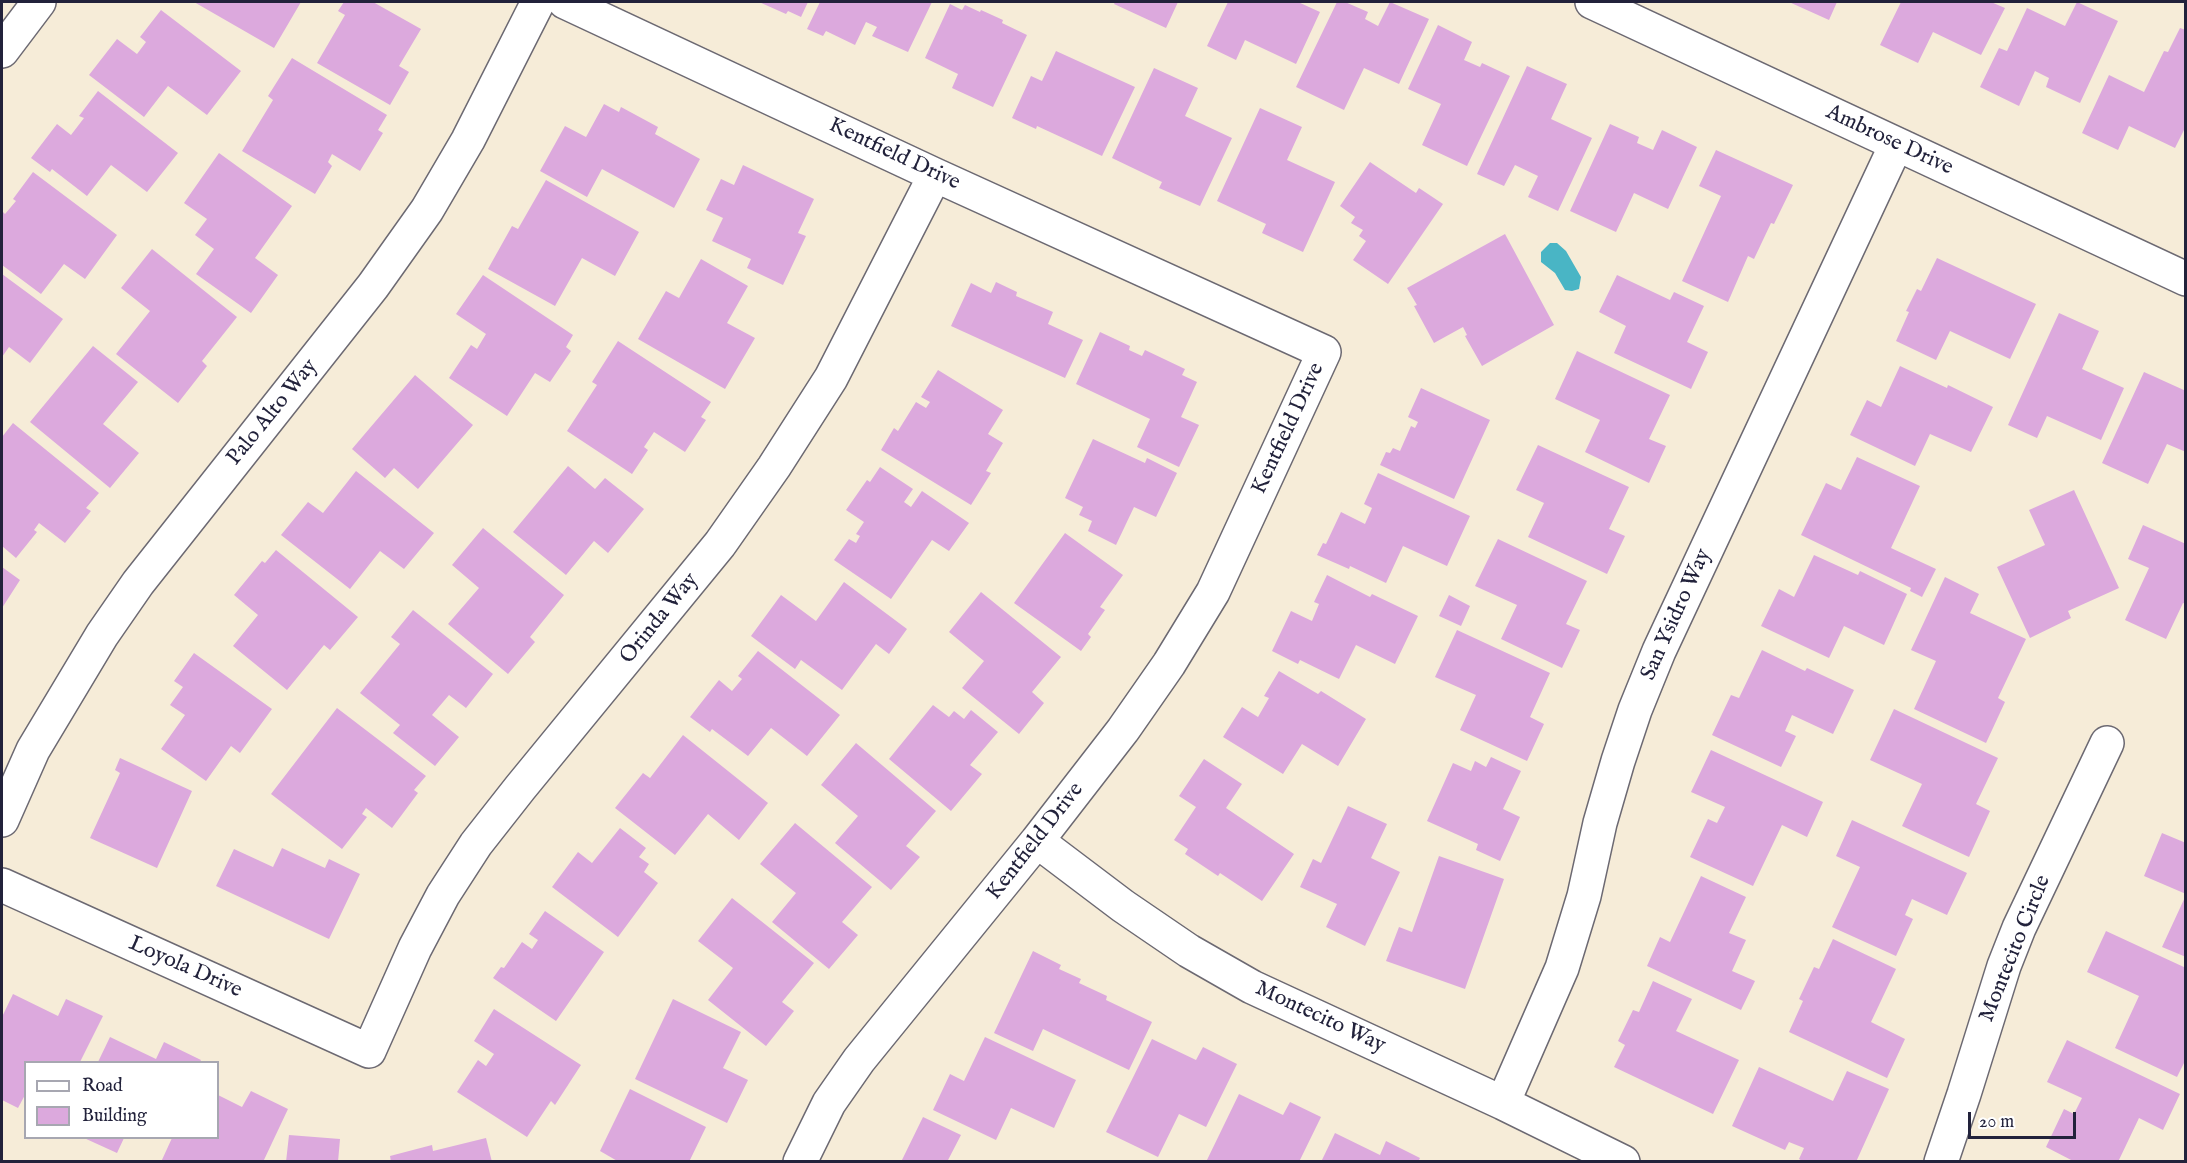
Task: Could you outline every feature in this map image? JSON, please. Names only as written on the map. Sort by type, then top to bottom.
[{"type":"street","points":[[2,51],[39,2]]},
{"type":"street","name":"Palo Alto Way","points":[[2,820],[33,750],[102,635],[138,583],[373,286],[427,210],[468,140],[537,2]]},
{"type":"street","name":"Kentfield Drive","points":[[565,2],[935,175],[1324,352],[1213,592],[1169,664],[1038,841],[859,1060],[829,1103],[800,1161]]},
{"type":"street","name":"Ambrose Drive","points":[[1592,2],[2186,279]]},
{"type":"street","name":"San Ysidro Way","points":[[1503,1103],[1562,968],[1584,896],[1600,823],[1635,710],[1659,651],[1896,145]]},
{"type":"street","name":"Orinda Way","points":[[369,1051],[443,895],[476,844],[713,553],[780,458],[831,378],[935,175]]},
{"type":"street","name":"Montecito Circle","points":[[1941,1161],[2004,966],[2019,928],[2107,742]]},
{"type":"street","name":"Montecito Way","points":[[1038,841],[1189,951],[1252,987],[1623,1161]]},
{"type":"street","name":"Loyola Drive","points":[[2,885],[369,1051]]},
{"type":"water","points":[[1550,243],[1557,243],[1566,251],[1581,277],[1579,289],[1565,290],[1555,273],[1541,262],[1541,252]]},
{"type":"building","points":[[194,2],[301,2],[274,48]]},
{"type":"building","points":[[344,2],[373,2],[421,29],[399,66],[409,72],[390,105],[317,63],[345,15],[338,11]]},
{"type":"building","points":[[759,2],[808,2],[801,17],[788,11],[786,14]]},
{"type":"building","points":[[820,2],[932,2],[908,52],[872,36],[877,27],[866,22],[855,45],[826,31],[823,36],[807,29]]},
{"type":"building","points":[[1115,2],[1178,2],[1166,28],[1114,4]]},
{"type":"building","points":[[1228,2],[1298,2],[1320,12],[1296,64],[1245,40],[1236,60],[1207,46]]},
{"type":"building","points":[[1337,2],[1345,2],[1368,12],[1365,19],[1378,26],[1390,2],[1429,19],[1399,84],[1364,68],[1344,110],[1296,87]]},
{"type":"building","points":[[1789,2],[1837,2],[1829,20]]},
{"type":"building","points":[[1901,2],[1991,2],[2005,8],[1981,55],[1933,32],[1918,63],[1880,45]]},
{"type":"building","points":[[2077,2],[2118,21],[2080,103],[2046,87],[2049,78],[2035,71],[2019,106],[1980,87],[1999,48],[2007,51],[2027,8],[2065,26]]},
{"type":"building","points":[[950,4],[962,10],[965,5],[980,12],[981,10],[1027,35],[993,107],[952,88],[958,74],[925,58]]},
{"type":"building","points":[[161,10],[241,71],[207,115],[168,86],[144,117],[89,75],[117,39],[137,54],[146,42],[140,37]]},
{"type":"building","points":[[1438,25],[1472,42],[1464,60],[1480,67],[1482,63],[1510,76],[1467,166],[1422,145],[1441,104],[1408,89]]},
{"type":"building","points":[[2180,28],[2186,30],[2186,126],[2175,148],[2129,126],[2118,150],[2082,133],[2109,75],[2144,92],[2164,51],[2168,52]]},
{"type":"building","points":[[1056,51],[1135,87],[1102,156],[1037,126],[1036,129],[1012,118],[1031,76],[1042,81]]},
{"type":"building","points":[[292,58],[387,115],[378,130],[383,133],[360,171],[332,154],[328,162],[332,166],[315,194],[242,151],[273,100],[268,96]]},
{"type":"building","points":[[1527,66],[1567,84],[1551,119],[1592,138],[1558,211],[1528,197],[1538,176],[1515,165],[1504,186],[1477,174]]},
{"type":"building","points":[[1154,68],[1198,88],[1185,116],[1232,138],[1200,206],[1159,188],[1162,182],[1112,158]]},
{"type":"building","points":[[98,91],[178,153],[147,192],[111,165],[87,196],[52,169],[50,172],[31,158],[57,124],[71,135],[84,118],[79,116]]},
{"type":"building","points":[[604,104],[619,112],[621,107],[658,127],[655,134],[700,159],[674,208],[602,169],[587,197],[540,171],[565,126],[586,137]]},
{"type":"building","points":[[1260,108],[1302,127],[1287,160],[1335,182],[1303,252],[1262,233],[1266,224],[1217,201]]},
{"type":"building","points":[[1610,124],[1639,137],[1637,143],[1653,150],[1662,130],[1697,147],[1668,209],[1634,193],[1616,232],[1570,211]]},
{"type":"building","points":[[1716,150],[1793,185],[1754,259],[1748,256],[1728,302],[1682,281],[1721,196],[1699,186]]},
{"type":"building","points":[[219,153],[292,206],[255,258],[278,275],[251,313],[196,274],[214,249],[195,235],[207,219],[184,203]]},
{"type":"building","points":[[1370,162],[1416,193],[1419,188],[1443,204],[1388,284],[1353,260],[1366,241],[1359,236],[1363,230],[1351,223],[1355,217],[1340,206]]},
{"type":"building","points":[[743,165],[814,199],[798,233],[806,236],[783,285],[747,268],[751,259],[712,241],[723,218],[706,210],[721,179],[734,185]]},
{"type":"building","points":[[33,172],[117,235],[85,279],[64,264],[41,294],[2,265],[2,211],[5,214],[16,201],[13,199]]},
{"type":"building","points":[[546,180],[639,232],[615,276],[582,258],[555,306],[488,269],[512,226],[518,229]]},
{"type":"building","points":[[1505,234],[1554,325],[1482,366],[1465,336],[1467,335],[1463,327],[1434,343],[1407,288]]},
{"type":"building","points":[[152,249],[237,317],[202,361],[207,366],[178,403],[116,354],[150,311],[121,288]]},
{"type":"building","points":[[1937,258],[2036,304],[2010,359],[1950,331],[1936,360],[1896,341],[1909,312],[1906,311],[1917,289],[1921,291]]},
{"type":"building","points":[[701,259],[748,286],[727,323],[755,338],[725,389],[638,339],[666,291],[679,298]]},
{"type":"building","points":[[2,274],[63,319],[30,363],[9,347],[2,357]]},
{"type":"building","points":[[483,275],[573,335],[566,347],[571,351],[550,382],[535,373],[507,416],[449,378],[471,345],[477,349],[486,334],[456,314]]},
{"type":"building","points":[[1617,275],[1670,300],[1674,292],[1704,306],[1687,342],[1708,352],[1691,389],[1614,353],[1626,326],[1599,312]]},
{"type":"building","points":[[996,282],[1017,292],[1016,296],[1053,312],[1048,324],[1083,340],[1065,378],[951,326],[971,283],[991,293]]},
{"type":"building","points":[[2059,313],[2099,331],[2082,369],[2124,388],[2101,440],[2047,416],[2037,438],[2008,425]]},
{"type":"building","points":[[1100,332],[1130,346],[1129,350],[1142,356],[1145,350],[1185,369],[1182,375],[1197,382],[1181,417],[1199,425],[1179,467],[1137,447],[1150,419],[1076,384]]},
{"type":"building","points":[[618,341],[711,402],[701,417],[706,420],[685,452],[654,432],[644,447],[648,450],[632,474],[567,431],[597,385],[592,382]]},
{"type":"building","points":[[93,346],[138,382],[103,424],[139,453],[110,488],[30,422]]},
{"type":"building","points":[[1577,351],[1670,395],[1649,439],[1666,446],[1649,483],[1585,452],[1600,420],[1555,399]]},
{"type":"building","points":[[1900,366],[1947,388],[1948,385],[1993,407],[1971,452],[1930,434],[1915,466],[1850,435],[1867,400],[1881,407]]},
{"type":"building","points":[[938,370],[1003,410],[988,434],[1003,443],[986,471],[991,473],[971,505],[881,450],[894,428],[898,431],[916,402],[926,408],[930,402],[921,397]]},
{"type":"building","points":[[2144,372],[2186,391],[2186,452],[2167,444],[2148,484],[2102,463]]},
{"type":"building","points":[[415,375],[473,425],[418,489],[394,468],[385,478],[352,449]]},
{"type":"building","points":[[1421,388],[1490,420],[1454,499],[1380,465],[1386,452],[1390,453],[1393,448],[1400,451],[1411,426],[1415,428],[1418,422],[1408,417]]},
{"type":"building","points":[[13,423],[99,493],[86,508],[91,511],[65,543],[39,523],[34,530],[37,532],[16,558],[2,546],[2,437]]},
{"type":"building","points":[[1093,439],[1145,463],[1147,458],[1177,473],[1156,517],[1134,507],[1116,545],[1088,531],[1092,521],[1079,515],[1083,507],[1065,498]]},
{"type":"building","points":[[1538,445],[1629,487],[1609,529],[1625,536],[1607,574],[1528,537],[1544,503],[1516,490]]},
{"type":"building","points":[[1857,457],[1920,486],[1891,548],[1936,569],[1922,597],[1910,591],[1911,588],[1801,535],[1826,483],[1841,490]]},
{"type":"building","points":[[568,466],[595,489],[605,478],[644,509],[608,553],[594,541],[566,575],[513,532]]},
{"type":"building","points":[[880,467],[913,489],[904,502],[911,507],[922,491],[969,523],[949,551],[932,540],[891,599],[834,560],[849,539],[856,543],[860,536],[856,534],[864,522],[846,510],[867,480],[870,482]]},
{"type":"building","points":[[356,471],[434,533],[404,569],[380,551],[350,589],[281,535],[308,502],[323,513]]},
{"type":"building","points":[[1378,473],[1470,516],[1447,566],[1403,546],[1386,583],[1350,566],[1349,569],[1317,555],[1323,543],[1326,544],[1341,512],[1365,524],[1372,508],[1364,504]]},
{"type":"building","points":[[2074,490],[2119,588],[2068,611],[2071,618],[2030,638],[1997,567],[2045,545],[2029,510]]},
{"type":"building","points":[[2143,525],[2186,544],[2186,604],[2183,603],[2166,639],[2125,620],[2149,568],[2128,559]]},
{"type":"building","points":[[483,528],[564,595],[530,637],[535,642],[508,674],[448,624],[479,588],[452,565]]},
{"type":"building","points":[[1065,533],[1123,575],[1100,607],[1105,610],[1088,634],[1091,637],[1081,651],[1014,603]]},
{"type":"building","points":[[1498,539],[1587,581],[1566,624],[1580,630],[1562,668],[1501,639],[1517,605],[1475,586]]},
{"type":"building","points":[[276,550],[358,617],[330,650],[324,645],[287,690],[233,646],[258,615],[234,595],[262,561],[265,563]]},
{"type":"building","points":[[1814,555],[1858,575],[1860,571],[1907,594],[1884,645],[1844,626],[1829,658],[1761,626],[1779,589],[1794,597]]},
{"type":"building","points":[[2,567],[20,580],[2,608]]},
{"type":"building","points":[[1327,575],[1370,597],[1372,594],[1418,616],[1395,664],[1356,645],[1339,679],[1300,660],[1298,664],[1272,651],[1291,611],[1312,621],[1319,604],[1314,602]]},
{"type":"building","points":[[1945,577],[1979,594],[1970,613],[2026,639],[1998,698],[2005,702],[1986,743],[1914,709],[1936,661],[1911,650]]},
{"type":"building","points":[[844,582],[907,629],[889,654],[876,644],[842,690],[801,660],[795,669],[751,636],[781,595],[816,621]]},
{"type":"building","points":[[981,592],[1061,657],[1032,692],[1044,703],[1019,734],[962,688],[984,661],[949,632]]},
{"type":"building","points":[[1449,595],[1470,606],[1461,626],[1439,616]]},
{"type":"building","points":[[413,610],[493,674],[466,708],[449,695],[432,715],[459,737],[435,766],[393,733],[400,725],[360,693],[400,644],[391,637]]},
{"type":"building","points":[[1457,630],[1550,673],[1530,717],[1544,724],[1527,761],[1460,730],[1476,695],[1435,677]]},
{"type":"building","points":[[1762,650],[1805,671],[1807,668],[1854,690],[1833,734],[1792,715],[1785,731],[1796,736],[1781,767],[1712,735],[1731,695],[1739,698]]},
{"type":"building","points":[[758,651],[840,715],[807,756],[771,728],[748,756],[712,729],[710,732],[690,717],[719,680],[732,691],[742,679],[738,676]]},
{"type":"building","points":[[194,653],[272,709],[240,753],[231,746],[206,781],[161,749],[185,715],[170,705],[183,687],[174,681]]},
{"type":"building","points":[[1279,671],[1318,694],[1321,691],[1366,719],[1338,766],[1302,744],[1283,774],[1223,737],[1242,707],[1258,717],[1269,698],[1264,696]]},
{"type":"building","points":[[933,705],[949,717],[954,711],[964,719],[971,710],[998,732],[970,765],[982,774],[951,811],[889,759]]},
{"type":"building","points":[[337,708],[426,776],[414,790],[418,793],[392,828],[366,808],[362,814],[367,817],[342,849],[271,794]]},
{"type":"building","points":[[1894,709],[1998,758],[1976,804],[1990,811],[1969,857],[1902,826],[1922,784],[1870,760]]},
{"type":"building","points":[[683,735],[768,803],[739,840],[708,814],[675,855],[615,808],[643,773],[650,778]]},
{"type":"building","points":[[856,743],[936,811],[906,846],[920,857],[891,890],[835,843],[858,816],[821,785]]},
{"type":"building","points":[[1711,750],[1823,802],[1807,837],[1782,825],[1753,886],[1690,857],[1708,819],[1717,823],[1725,807],[1691,792]]},
{"type":"building","points":[[1491,757],[1521,771],[1503,809],[1520,817],[1500,861],[1476,850],[1478,844],[1427,821],[1453,763],[1471,771],[1475,761],[1486,767]]},
{"type":"building","points":[[120,758],[192,791],[157,868],[90,838],[120,773],[115,770]]},
{"type":"building","points":[[1204,759],[1242,784],[1226,808],[1294,854],[1262,901],[1220,873],[1218,876],[1185,854],[1188,849],[1174,840],[1196,807],[1179,796]]},
{"type":"building","points":[[1348,806],[1387,824],[1371,858],[1400,872],[1365,946],[1326,927],[1337,904],[1300,887],[1313,859],[1321,863]]},
{"type":"building","points":[[1852,820],[1967,873],[1947,915],[1912,899],[1905,915],[1913,919],[1896,956],[1832,927],[1860,867],[1836,856]]},
{"type":"building","points":[[795,823],[872,887],[842,922],[858,935],[829,969],[772,922],[796,893],[760,864]]},
{"type":"building","points":[[620,828],[646,848],[639,857],[649,864],[644,872],[658,883],[618,937],[552,887],[578,852],[592,863]]},
{"type":"building","points":[[2162,833],[2186,843],[2186,894],[2144,876]]},
{"type":"building","points":[[282,848],[325,868],[329,859],[360,874],[329,939],[216,886],[234,849],[273,867]]},
{"type":"building","points":[[1439,856],[1504,879],[1465,989],[1386,961],[1399,927],[1412,932]]},
{"type":"building","points":[[1701,876],[1746,897],[1729,933],[1746,940],[1732,971],[1755,981],[1741,1010],[1647,966],[1660,937],[1670,942]]},
{"type":"building","points":[[2186,895],[2186,957],[2162,947]]},
{"type":"building","points":[[732,898],[814,963],[782,1002],[794,1011],[766,1046],[708,1000],[733,968],[698,941]]},
{"type":"building","points":[[545,911],[604,952],[556,1021],[493,978],[501,967],[504,968],[522,942],[532,949],[538,940],[529,934]]},
{"type":"building","points":[[2106,931],[2186,968],[2186,1059],[2177,1077],[2115,1048],[2139,996],[2087,972]]},
{"type":"building","points":[[1833,939],[1896,969],[1871,1022],[1905,1039],[1887,1078],[1789,1032],[1803,1001],[1799,999],[1814,967],[1819,969]]},
{"type":"building","points":[[1033,951],[1061,965],[1059,969],[1081,979],[1079,983],[1107,996],[1106,1000],[1152,1022],[1129,1070],[1043,1029],[1033,1051],[994,1033]]},
{"type":"building","points":[[1653,981],[1692,999],[1676,1031],[1739,1060],[1713,1114],[1614,1067],[1625,1045],[1618,1041],[1633,1010],[1639,1012]]},
{"type":"building","points":[[13,994],[58,1016],[66,999],[103,1016],[80,1061],[24,1061],[24,1097],[18,1108],[2,1100],[2,1017]]},
{"type":"building","points":[[673,999],[741,1032],[723,1068],[748,1080],[727,1123],[635,1079]]},
{"type":"building","points":[[494,1009],[581,1065],[555,1105],[551,1101],[527,1137],[457,1092],[478,1060],[486,1066],[494,1054],[474,1041]]},
{"type":"building","points":[[110,1037],[156,1059],[164,1042],[201,1060],[200,1061],[98,1061]]},
{"type":"building","points":[[985,1037],[1076,1080],[1054,1128],[1011,1108],[996,1140],[933,1110],[950,1074],[964,1081]]},
{"type":"building","points":[[1152,1039],[1196,1060],[1203,1047],[1237,1064],[1206,1127],[1179,1114],[1158,1157],[1106,1132]]},
{"type":"building","points":[[2067,1040],[2180,1094],[2163,1130],[2139,1118],[2118,1162],[2075,1162],[2046,1147],[2064,1109],[2074,1114],[2082,1098],[2047,1082]]},
{"type":"building","points":[[1759,1067],[1833,1101],[1847,1071],[1889,1089],[1856,1162],[1804,1162],[1799,1159],[1804,1148],[1789,1142],[1785,1150],[1732,1126]]},
{"type":"building","points":[[630,1089],[706,1127],[689,1162],[619,1162],[600,1151]]},
{"type":"building","points":[[251,1091],[288,1109],[263,1162],[161,1162],[172,1139],[219,1139],[219,1096],[242,1107]]},
{"type":"building","points":[[1239,1094],[1283,1115],[1290,1102],[1321,1117],[1299,1162],[1206,1162]]},
{"type":"building","points":[[923,1117],[961,1135],[947,1162],[901,1162]]},
{"type":"building","points":[[1335,1133],[1380,1155],[1386,1141],[1420,1158],[1418,1162],[1321,1162]]},
{"type":"building","points":[[289,1135],[340,1139],[338,1162],[286,1162]]},
{"type":"building","points":[[486,1138],[492,1162],[391,1162],[390,1156],[432,1145],[433,1151]]},
{"type":"building","points":[[86,1139],[124,1139],[117,1153]]}]
